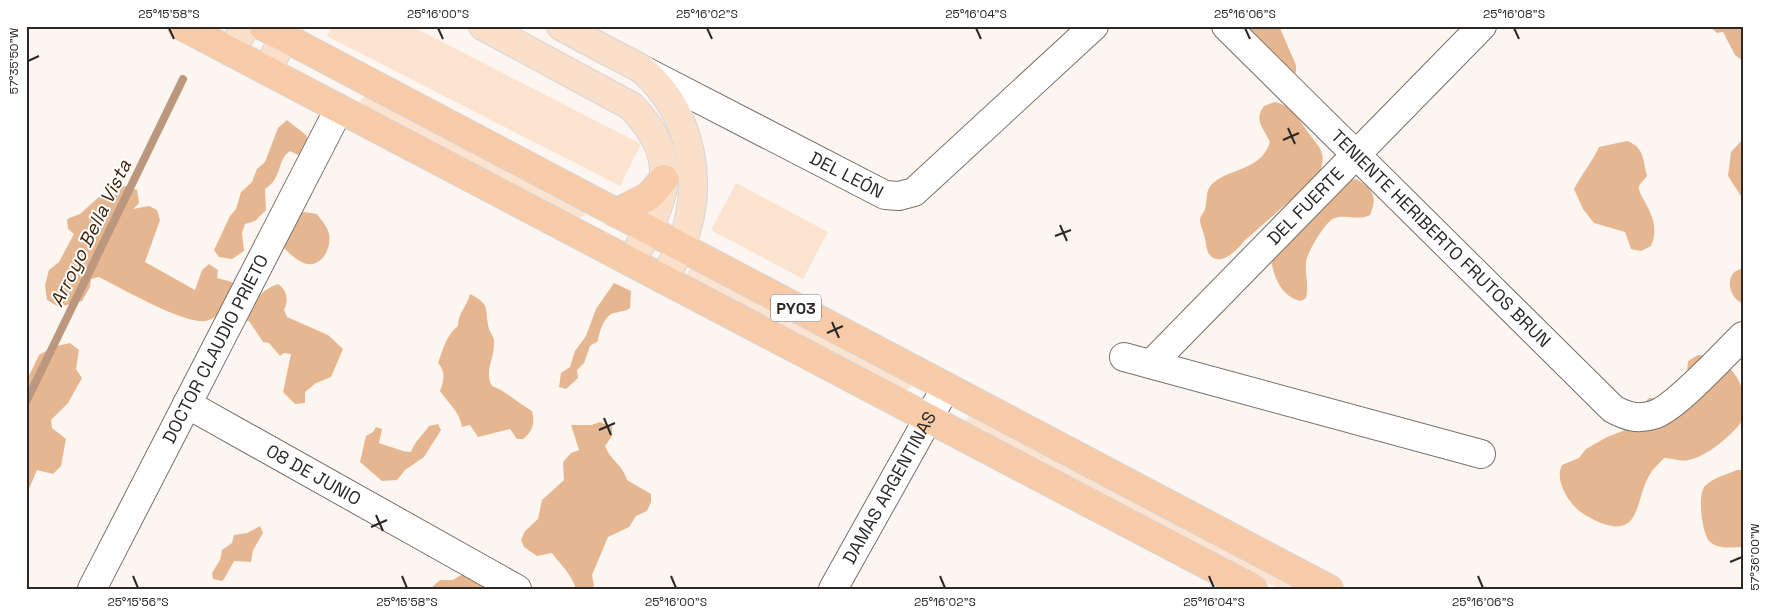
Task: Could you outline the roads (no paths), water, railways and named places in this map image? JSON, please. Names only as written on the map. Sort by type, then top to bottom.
[{"type":"highway","name":"PY03","points":[[182,26],[1253,589]]},
{"type":"highway","name":"PY03","points":[[279,30],[616,213],[1329,589]]},
{"type":"highway","points":[[616,213],[649,196],[664,179]]},
{"type":"main road","points":[[231,52],[245,26]]},
{"type":"main road","points":[[483,26],[631,106],[650,127],[659,142],[664,179],[658,206],[631,262]]},
{"type":"main road","points":[[561,26],[643,70],[672,107],[689,142],[693,181],[690,214],[681,247],[663,279]]},
{"type":"main road","points":[[267,71],[279,30]]},
{"type":"street","name":"DEL LEÓN","points":[[643,70],[885,195],[899,196],[914,192],[1094,26]]},
{"type":"street","name":"TENIENTE HERIBERTO FRUTOS BRUN","points":[[1226,26],[1613,409],[1627,416],[1638,417],[1653,415],[1669,407],[1743,336]]},
{"type":"street","name":"DEL FUERTE","points":[[1151,364],[1482,26]]},
{"type":"street","name":"DOCTOR CLAUDIO PRIETO","points":[[92,589],[339,109]]},
{"type":"street","points":[[1124,357],[1481,454]]},
{"type":"street","name":"DAMAS ARGENTINAS","points":[[833,589],[930,419],[946,387]]},
{"type":"street","name":"08 DE JUNIO","points":[[187,404],[517,589]]},
{"type":"waterway","name":"Arroyo Bella Vista","points":[[26,402],[183,79]]}]
